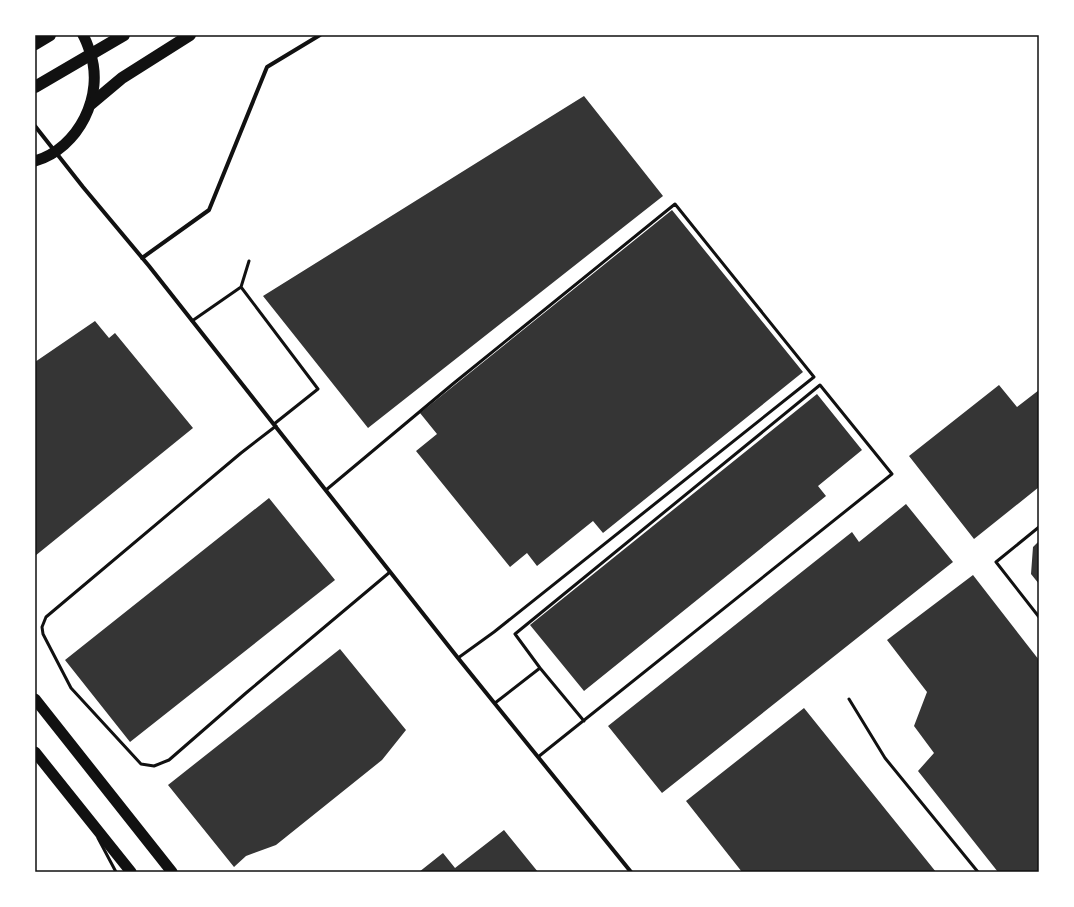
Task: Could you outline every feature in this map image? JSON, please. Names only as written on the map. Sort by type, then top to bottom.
[{"type":"highway","points":[[35,44],[50,35]]},
{"type":"highway","points":[[35,161],[55,152],[71,139],[83,122],[91,104],[95,81],[92,59],[83,35]]},
{"type":"highway","points":[[91,104],[122,78],[190,35]]},
{"type":"highway","points":[[35,86],[120,38]]},
{"type":"highway","points":[[35,699],[172,872]]},
{"type":"highway","points":[[35,752],[131,872]]},
{"type":"street","points":[[142,258],[209,210],[267,67],[320,35]]},
{"type":"street","points":[[35,126],[142,258],[458,658],[630,872]]},
{"type":"lane","points":[[326,490],[466,373],[675,204],[814,377],[494,632],[458,658]]},
{"type":"lane","points":[[192,321],[241,287],[250,261]]},
{"type":"lane","points":[[241,287],[318,389],[46,617],[42,627],[44,634],[71,688],[141,764],[154,766],[169,760],[390,572]]},
{"type":"lane","points":[[538,757],[584,721],[892,474],[820,385],[515,634],[540,668],[584,721]]},
{"type":"lane","points":[[1039,527],[996,562],[1039,617]]},
{"type":"lane","points":[[495,703],[540,668]]},
{"type":"lane","points":[[849,699],[885,758],[978,872]]},
{"type":"lane","points":[[87,817],[116,872]]},
{"type":"building","points":[[584,96],[663,196],[368,428],[263,296]]},
{"type":"building","points":[[672,210],[803,372],[603,533],[593,521],[537,566],[527,553],[510,567],[416,451],[437,434],[420,413]]},
{"type":"building","points":[[95,321],[109,338],[115,333],[193,428],[35,556],[35,362]]},
{"type":"building","points":[[999,385],[1017,407],[1039,390],[1039,487],[974,539],[909,456]]},
{"type":"building","points":[[817,394],[862,450],[818,486],[826,496],[584,691],[530,625]]},
{"type":"building","points":[[269,498],[335,580],[130,742],[65,660]]},
{"type":"building","points":[[906,504],[953,562],[662,793],[608,726],[852,532],[859,542]]},
{"type":"building","points":[[1039,541],[1039,584],[1031,574],[1033,547]]},
{"type":"building","points":[[973,575],[1039,660],[1039,872],[998,872],[918,771],[934,753],[914,726],[927,692],[887,640]]},
{"type":"building","points":[[340,649],[406,730],[382,760],[276,845],[246,856],[234,867],[168,785]]},
{"type":"building","points":[[804,708],[936,872],[742,872],[686,801]]},
{"type":"building","points":[[504,830],[538,872],[419,872],[443,853],[455,868]]}]
